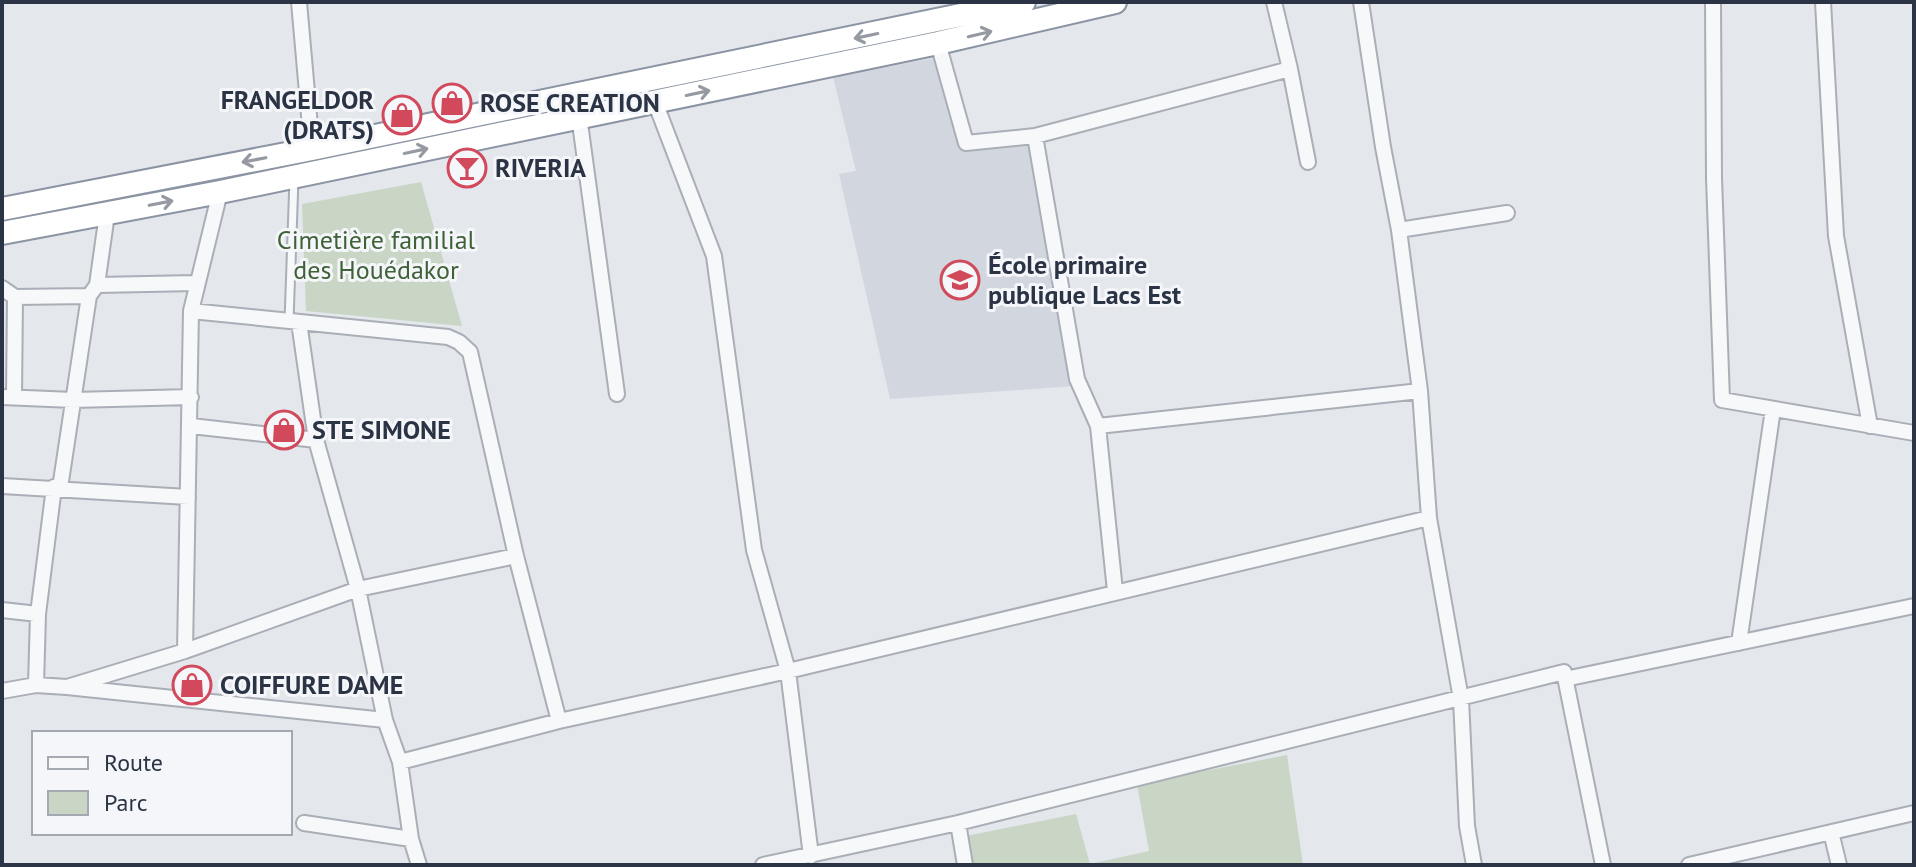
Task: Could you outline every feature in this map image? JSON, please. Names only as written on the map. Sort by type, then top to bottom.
[{"type":"highway","points":[[2,209],[312,149],[1024,2]]},
{"type":"highway","points":[[2,233],[220,192],[655,102],[938,43],[1115,2]]},
{"type":"street","points":[[299,2],[312,149]]},
{"type":"street","points":[[1274,2],[1308,162]]},
{"type":"street","points":[[1361,2],[1399,230],[1420,391],[1429,518],[1461,699],[1467,826],[1474,865]]},
{"type":"street","points":[[1713,2],[1714,178],[1722,400],[1914,433]]},
{"type":"street","points":[[1823,2],[1836,236],[1870,426]]},
{"type":"street","points":[[938,43],[966,143],[1035,136],[1290,69]]},
{"type":"street","points":[[655,102],[714,256],[754,550],[788,671],[811,856]]},
{"type":"street","points":[[579,116],[617,394]]},
{"type":"street","points":[[1035,136],[1077,379],[1098,426],[1115,591]]},
{"type":"street","points":[[185,651],[191,311],[220,192]]},
{"type":"street","points":[[1399,230],[1507,213]]},
{"type":"street","points":[[36,685],[38,614],[57,488],[107,214]]},
{"type":"street","points":[[2,288],[15,297],[196,283]]},
{"type":"street","points":[[15,297],[8,397],[73,400],[191,397]]},
{"type":"street","points":[[191,311],[448,337],[470,352],[516,556],[559,721]]},
{"type":"street","points":[[294,322],[316,440],[358,589],[385,720],[400,762],[411,839],[419,865]]},
{"type":"street","points":[[1098,426],[1420,391]]},
{"type":"street","points":[[1739,643],[1773,409]]},
{"type":"street","points":[[191,426],[316,440]]},
{"type":"street","points":[[2,486],[188,497]]},
{"type":"street","points":[[400,762],[559,721],[788,671],[1429,518]]},
{"type":"street","points":[[67,687],[185,651],[358,589],[516,556]]},
{"type":"street","points":[[1565,679],[1914,606]]},
{"type":"street","points":[[2,610],[38,614]]},
{"type":"street","points":[[763,865],[958,823],[1564,672],[1603,865]]},
{"type":"street","points":[[2,691],[36,685],[67,687],[385,720]]},
{"type":"street","points":[[1689,865],[1914,813]]},
{"type":"street","points":[[304,823],[411,839]]},
{"type":"street","points":[[958,823],[965,865]]},
{"type":"street","points":[[1831,832],[1839,865]]},
{"type":"lane","points":[[294,176],[294,322]]},
{"type":"shaded area","name":"École primaire publique Lacs Est","points":[[935,58],[967,147],[1032,146],[1075,386],[890,399],[839,174],[856,171],[833,77]]},
{"type":"green space","name":"Cimetière familial des Houédakor","points":[[421,182],[462,326],[306,311],[302,204]]},
{"type":"green space","points":[[1287,755],[1303,865],[973,865],[966,836],[1076,814],[1090,864],[1149,851],[1137,784]]},
{"type":"place","name":"ROSE CREATION","points":[[452,103]]},
{"type":"place","name":"FRANGELDOR (DRATS)","points":[[402,115]]},
{"type":"place","name":"RIVERIA","points":[[467,168]]},
{"type":"place","name":"École primaire publique Lacs Est","points":[[960,280]]},
{"type":"place","name":"STE SIMONE","points":[[284,430]]},
{"type":"place","name":"COIFFURE DAME","points":[[192,685]]}]
